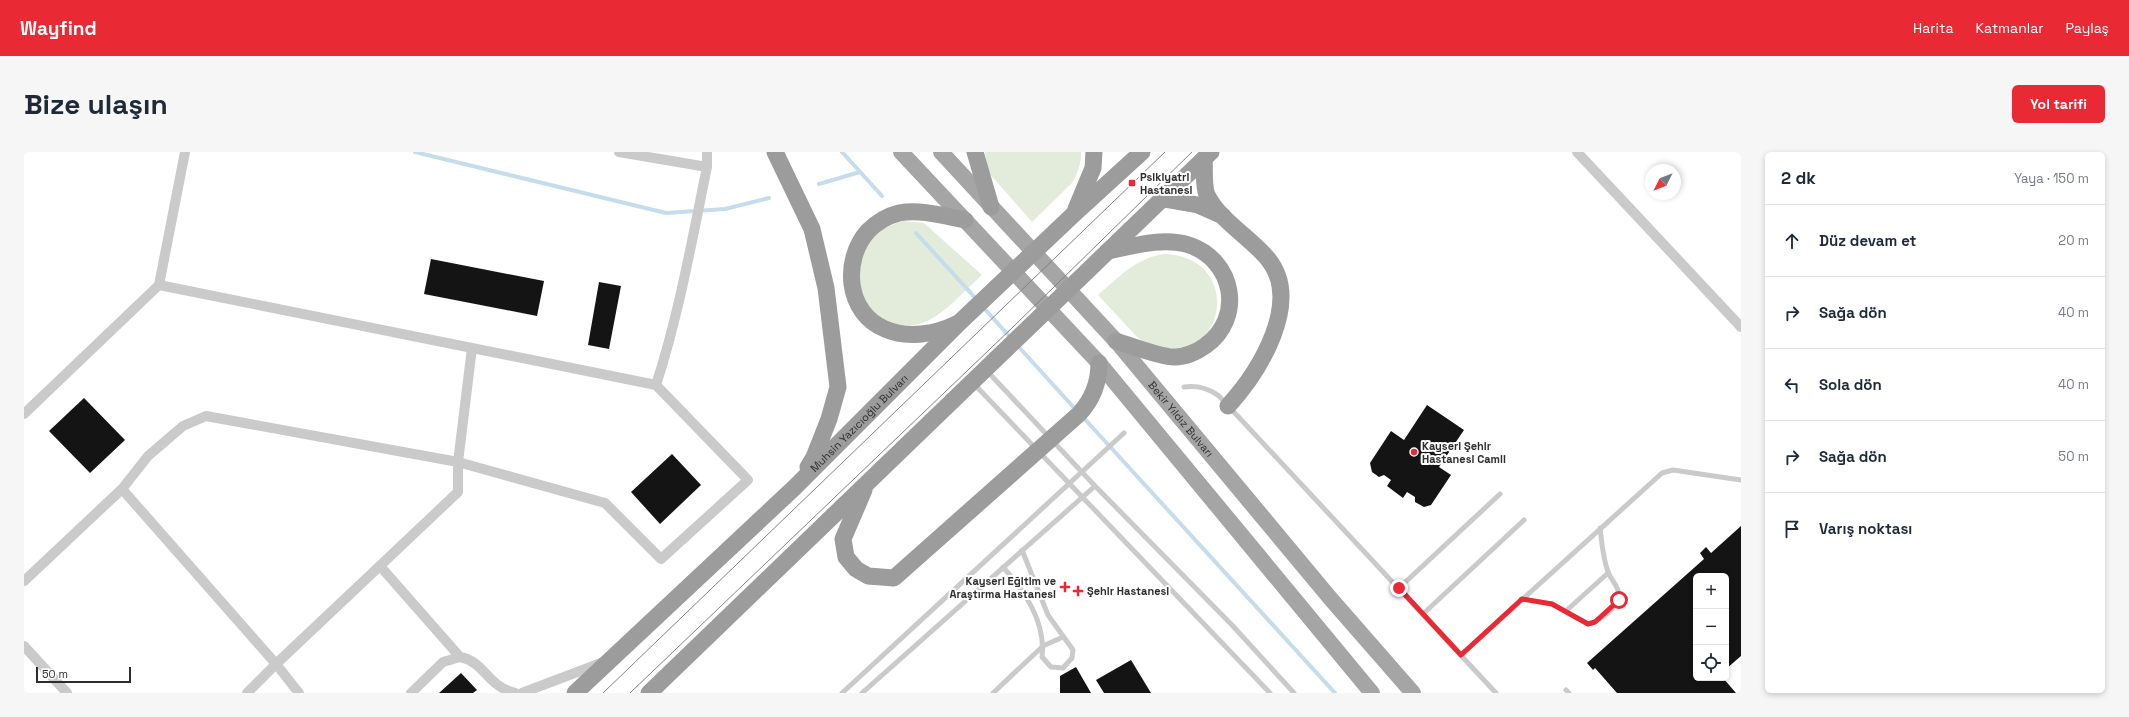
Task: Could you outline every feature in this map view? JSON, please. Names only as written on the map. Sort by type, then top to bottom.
[{"type":"highway","points":[[775,152],[812,229],[826,288],[838,387],[829,419],[814,456],[794,488]]},
{"type":"highway","points":[[975,152],[990,207]]},
{"type":"highway","points":[[1075,213],[1092,168],[1094,152]]},
{"type":"highway","name":"Muhsin Yazıcıoğlu Bulvarı","points":[[575,693],[794,488],[960,322],[1142,152]]},
{"type":"highway","points":[[649,693],[972,381],[1164,199],[1207,155]]},
{"type":"highway","points":[[1207,155],[1207,194],[1225,217],[1271,263],[1280,282],[1282,299],[1274,330],[1265,355],[1249,382],[1228,406]]},
{"type":"highway","points":[[1164,199],[1198,205],[1225,217]]},
{"type":"highway","points":[[960,322],[937,331],[920,334],[893,332],[879,326],[866,315],[857,301],[852,286],[851,266],[855,250],[863,236],[876,224],[889,216],[918,212],[965,220]]},
{"type":"highway","points":[[1108,251],[1146,243],[1179,243],[1189,245],[1207,254],[1219,267],[1227,284],[1230,298],[1228,317],[1222,330],[1208,344],[1191,353],[1174,358],[1116,341]]},
{"type":"highway","points":[[867,483],[843,539],[846,557],[856,569],[868,576],[894,578],[1086,407],[1095,390],[1099,363]]},
{"type":"main road","points":[[902,152],[1099,363],[1372,693]]},
{"type":"main road","name":"Bekir Yıldız Bulvarı","points":[[941,152],[990,207],[1116,341],[1330,598],[1413,693]]},
{"type":"street","points":[[24,414],[159,285],[184,152]]},
{"type":"street","points":[[619,152],[707,167]]},
{"type":"street","points":[[656,385],[667,351],[683,284],[707,167],[707,152]]},
{"type":"street","points":[[1577,152],[1741,327]]},
{"type":"street","points":[[24,581],[122,489],[148,456],[183,426],[206,416],[458,462],[605,503],[661,559],[748,480],[656,385],[159,285]]},
{"type":"street","points":[[247,693],[458,492],[458,462],[472,348]]},
{"type":"street","points":[[122,489],[276,664],[299,693]]},
{"type":"street","points":[[380,566],[460,657],[477,664],[486,676],[500,688],[515,693]]},
{"type":"street","points":[[24,646],[67,693]]},
{"type":"street","points":[[411,693],[443,662],[460,657]]},
{"type":"street","points":[[522,693],[611,660]]},
{"type":"lane","points":[[985,369],[1095,486],[1232,625],[1294,693]]},
{"type":"lane","points":[[972,381],[1270,693]]},
{"type":"lane","points":[[1184,386],[1207,388],[1219,396],[1496,693]]},
{"type":"lane","points":[[842,693],[1124,433]]},
{"type":"lane","points":[[1461,655],[1600,528],[1658,476],[1666,471],[1673,470],[1741,480]]},
{"type":"lane","points":[[862,693],[1002,567],[1095,486]]},
{"type":"lane","points":[[1399,588],[1500,494]]},
{"type":"lane","points":[[1423,614],[1524,520]]},
{"type":"lane","points":[[1522,599],[1542,601],[1567,610],[1585,623],[1592,624],[1614,606],[1619,600],[1619,592],[1608,573],[1600,528]]},
{"type":"lane","points":[[1002,567],[1020,586],[1038,618],[1043,646],[1042,657],[1051,667],[1063,668],[1072,658],[1073,650],[1048,615],[1022,550]]},
{"type":"lane","points":[[1567,610],[1608,573]]},
{"type":"lane","points":[[993,693],[1043,646],[1063,637]]},
{"type":"green space","points":[[985,152],[1081,152],[1079,168],[1072,183],[1032,222],[988,172]]},
{"type":"green space","points":[[904,221],[924,223],[982,275],[948,307],[933,318],[925,322],[902,326],[883,320],[869,306],[860,288],[859,268],[865,248],[880,232]]},
{"type":"green space","points":[[1165,254],[1190,260],[1207,272],[1215,289],[1217,308],[1212,326],[1200,340],[1183,348],[1160,347],[1148,344],[1141,340],[1098,295],[1121,275],[1137,264],[1146,259]]},
{"type":"building","points":[[431,259],[544,281],[537,316],[424,294]]},
{"type":"building","points":[[599,282],[621,286],[609,349],[588,345]]},
{"type":"building","points":[[84,398],[125,440],[90,473],[49,431]]},
{"type":"building","name":"Kayseri Şehir Hastanesi Camii","points":[[1427,405],[1464,430],[1439,467],[1451,475],[1431,505],[1424,507],[1415,502],[1415,497],[1407,492],[1403,498],[1387,486],[1391,480],[1384,475],[1379,477],[1372,472],[1370,463],[1391,431],[1404,440]]},
{"type":"building","points":[[672,454],[701,485],[660,524],[631,492]]},
{"type":"building","points":[[1741,526],[1741,656],[1729,666],[1729,573],[1693,573],[1693,681],[1726,681],[1736,693],[1617,693],[1595,668],[1593,670],[1587,663],[1704,559],[1700,553],[1706,547],[1711,553]]},
{"type":"building","points":[[1131,660],[1151,693],[1104,693],[1096,680]]},
{"type":"building","points":[[1076,667],[1091,693],[1060,693],[1060,676]]},
{"type":"building","points":[[461,673],[477,690],[473,693],[439,693]]},
{"type":"waterway","points":[[415,152],[666,213],[725,209],[769,198]]},
{"type":"waterway","points":[[842,152],[882,196]]},
{"type":"waterway","points":[[819,184],[860,172]]},
{"type":"waterway","points":[[916,233],[978,301]]},
{"type":"waterway","points":[[982,306],[1011,338]]},
{"type":"waterway","points":[[1017,345],[1077,411]]},
{"type":"waterway","points":[[1082,416],[1335,693]]},
{"type":"tram line","points":[[603,693],[1165,152]]},
{"type":"tram line","points":[[630,693],[1013,327],[1192,152]]},
{"type":"place","name":"Psikiyatri Hastanesi","points":[[1132,183]]},
{"type":"place","name":"Kayseri Şehir Hastanesi Camii","points":[[1414,452]]},
{"type":"place","name":"Kayseri Eğitim ve Araştırma Hastanesi","points":[[1065,587]]},
{"type":"place","name":"Şehir Hastanesi","points":[[1078,591]]},
{"type":"route","points":[[1399,588],[1461,655],[1522,599],[1542,601],[1552,604],[1567,610],[1588,624],[1595,622],[1619,600]]}]
